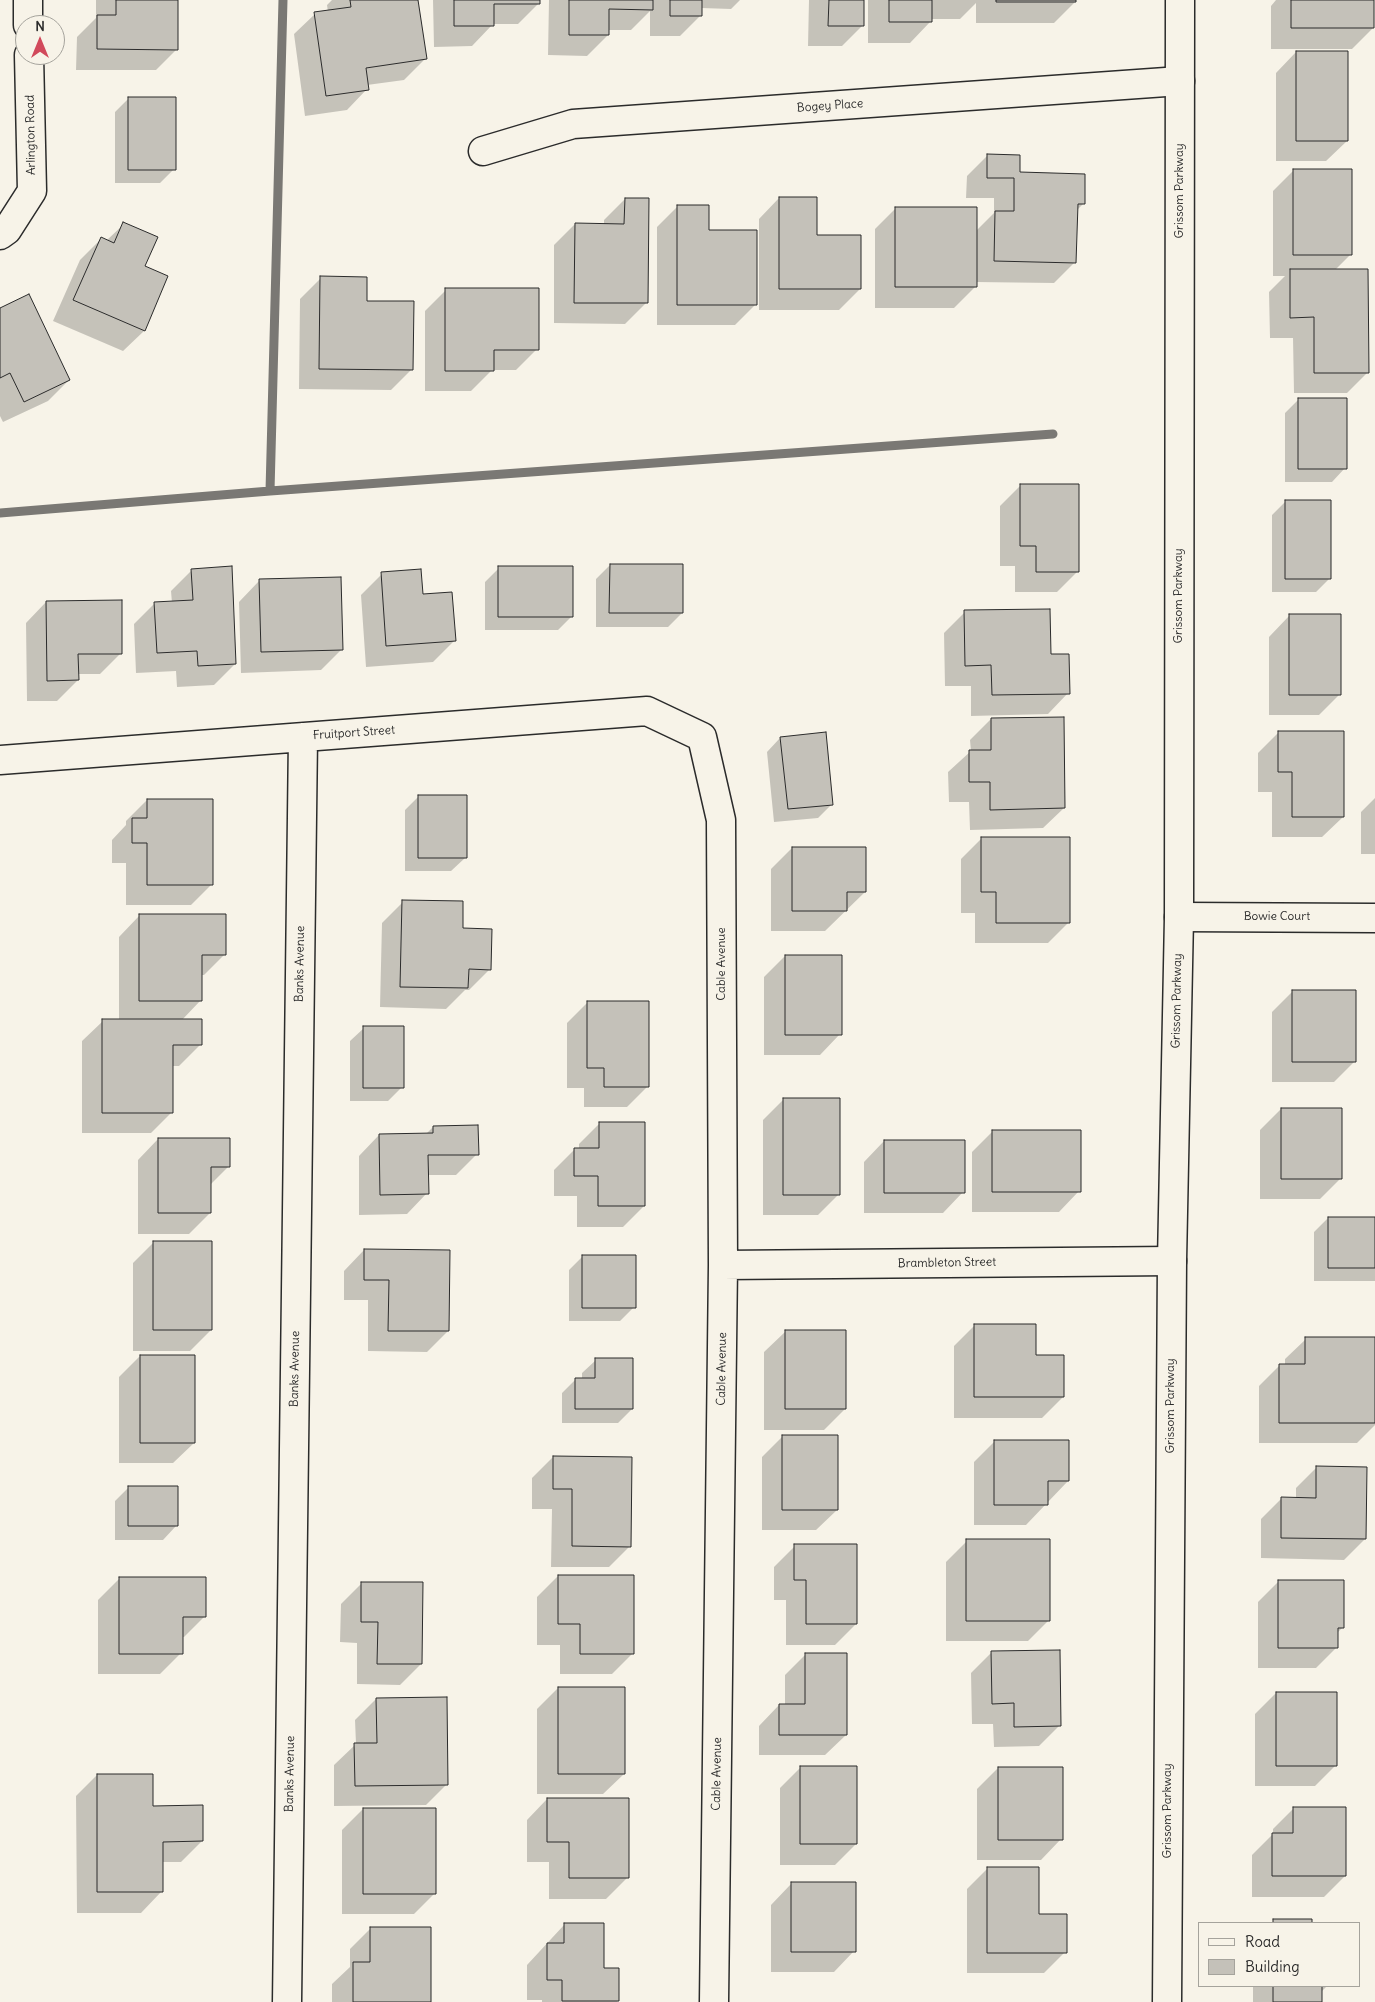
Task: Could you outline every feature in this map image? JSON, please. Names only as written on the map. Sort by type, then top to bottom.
[{"type":"street","points":[[28,0],[28,15]]},
{"type":"street","name":"Grissom Parkway","points":[[1167,2002],[1172,1261],[1179,917],[1180,0]]},
{"type":"street","name":"Arlington Road","points":[[0,234],[6,230],[32,191],[29,65]]},
{"type":"street","name":"Bogey Place","points":[[483,151],[573,124],[1180,81]]},
{"type":"street","name":"Fruitport Street","points":[[0,760],[647,711],[702,737]]},
{"type":"street","name":"Banks Avenue","points":[[286,2002],[303,737]]},
{"type":"street","name":"Cable Avenue","points":[[702,737],[721,820],[723,1265],[714,2002]]},
{"type":"street","name":"Bowie Court","points":[[1179,917],[1375,918]]},
{"type":"street","name":"Brambleton Street","points":[[723,1265],[1172,1261]]},
{"type":"building","points":[[116,0],[178,0],[178,50],[97,49],[97,15],[116,15]]},
{"type":"building","points":[[350,0],[418,0],[427,59],[366,68],[369,90],[326,96],[314,12],[351,7]]},
{"type":"building","points":[[454,0],[540,0],[540,4],[494,4],[494,26],[454,26]]},
{"type":"building","points":[[569,0],[653,0],[653,10],[609,9],[609,35],[569,35]]},
{"type":"building","points":[[670,0],[702,0],[702,16],[670,16]]},
{"type":"building","points":[[829,0],[864,0],[864,26],[828,26]]},
{"type":"building","points":[[889,0],[932,0],[932,22],[889,22]]},
{"type":"building","points":[[996,0],[1076,0],[1076,2],[996,2]]},
{"type":"building","points":[[1291,0],[1374,0],[1374,28],[1291,28]]},
{"type":"building","points":[[1296,51],[1348,51],[1348,141],[1296,141]]},
{"type":"building","points":[[128,97],[176,97],[176,170],[128,170]]},
{"type":"building","points":[[987,154],[1020,155],[1020,172],[1085,174],[1085,204],[1078,204],[1076,263],[994,261],[995,211],[1014,211],[1014,178],[987,178]]},
{"type":"building","points":[[1293,169],[1352,169],[1352,255],[1293,255]]},
{"type":"building","points":[[779,197],[817,197],[817,235],[861,235],[861,289],[779,289]]},
{"type":"building","points":[[625,198],[649,198],[648,303],[574,303],[575,223],[624,224]]},
{"type":"building","points":[[677,205],[709,205],[709,230],[757,230],[757,305],[677,305]]},
{"type":"building","points":[[895,207],[977,207],[977,287],[895,287]]},
{"type":"building","points":[[123,222],[158,237],[145,266],[168,276],[145,331],[73,300],[101,237],[114,243]]},
{"type":"building","points":[[1290,269],[1368,269],[1369,373],[1314,373],[1314,317],[1290,318]]},
{"type":"building","points":[[320,276],[367,277],[367,301],[414,301],[413,370],[319,369]]},
{"type":"building","points":[[445,288],[539,288],[539,350],[494,350],[494,371],[445,371]]},
{"type":"building","points":[[29,294],[70,380],[24,402],[10,373],[0,378],[0,308]]},
{"type":"building","points":[[1298,398],[1347,398],[1347,469],[1298,469]]},
{"type":"building","points":[[1020,484],[1079,484],[1079,572],[1036,572],[1036,546],[1020,546]]},
{"type":"building","points":[[1285,500],[1331,500],[1331,579],[1285,579]]},
{"type":"building","points":[[610,564],[683,564],[683,613],[609,613]]},
{"type":"building","points":[[232,566],[236,664],[198,666],[197,651],[157,653],[154,602],[193,600],[191,569]]},
{"type":"building","points":[[498,566],[573,566],[573,617],[498,617]]},
{"type":"building","points":[[421,569],[423,594],[452,592],[456,641],[386,646],[381,572]]},
{"type":"building","points":[[341,577],[343,650],[261,652],[259,579]]},
{"type":"building","points":[[122,600],[122,654],[78,654],[79,680],[47,681],[46,601]]},
{"type":"building","points":[[1050,609],[1051,654],[1069,654],[1070,694],[992,695],[991,665],[965,666],[964,610]]},
{"type":"building","points":[[1289,614],[1341,614],[1341,695],[1289,695]]},
{"type":"building","points":[[1064,717],[1065,808],[990,810],[990,782],[969,782],[969,750],[991,750],[991,718]]},
{"type":"building","points":[[1278,731],[1344,731],[1344,817],[1292,817],[1292,772],[1278,772]]},
{"type":"building","points":[[826,732],[833,805],[788,809],[780,737]]},
{"type":"building","points":[[418,795],[467,795],[467,858],[418,858]]},
{"type":"building","points":[[147,799],[213,799],[213,885],[147,885],[147,843],[132,843],[132,818],[147,818]]},
{"type":"building","points":[[981,837],[1070,837],[1070,923],[996,923],[996,892],[981,892]]},
{"type":"building","points":[[792,847],[866,847],[866,892],[847,892],[847,911],[792,911]]},
{"type":"building","points":[[402,900],[463,901],[463,928],[492,929],[491,970],[469,969],[468,988],[400,987]]},
{"type":"building","points":[[139,914],[226,914],[226,955],[202,955],[202,1001],[139,1001]]},
{"type":"building","points":[[785,955],[842,955],[842,1035],[785,1035]]},
{"type":"building","points":[[1292,990],[1356,990],[1356,1062],[1292,1062]]},
{"type":"building","points":[[587,1001],[649,1001],[649,1087],[604,1087],[604,1068],[587,1068]]},
{"type":"building","points":[[102,1019],[202,1019],[202,1045],[173,1045],[173,1113],[102,1113]]},
{"type":"building","points":[[363,1026],[404,1026],[404,1088],[363,1088]]},
{"type":"building","points":[[783,1098],[840,1098],[840,1195],[783,1195]]},
{"type":"building","points":[[1281,1108],[1342,1108],[1342,1179],[1281,1179]]},
{"type":"building","points":[[599,1122],[645,1122],[645,1206],[598,1206],[598,1176],[574,1176],[574,1148],[599,1148]]},
{"type":"building","points":[[478,1125],[479,1155],[428,1155],[429,1194],[380,1195],[379,1134],[433,1133],[433,1126]]},
{"type":"building","points":[[992,1130],[1081,1130],[1081,1192],[992,1192]]},
{"type":"building","points":[[158,1138],[230,1138],[230,1167],[211,1167],[211,1213],[158,1213]]},
{"type":"building","points":[[884,1140],[965,1140],[965,1193],[884,1193]]},
{"type":"building","points":[[1328,1217],[1375,1217],[1375,1268],[1328,1268]]},
{"type":"building","points":[[153,1241],[212,1241],[212,1330],[153,1330]]},
{"type":"building","points":[[364,1249],[450,1250],[449,1331],[388,1331],[389,1280],[364,1280]]},
{"type":"building","points":[[582,1255],[636,1255],[636,1308],[582,1308]]},
{"type":"building","points":[[974,1324],[1036,1324],[1036,1355],[1064,1355],[1064,1397],[974,1397]]},
{"type":"building","points":[[785,1330],[846,1330],[846,1409],[785,1409]]},
{"type":"building","points":[[1305,1337],[1375,1337],[1375,1423],[1279,1423],[1279,1364],[1305,1364]]},
{"type":"building","points":[[140,1355],[195,1355],[195,1443],[140,1443]]},
{"type":"building","points":[[595,1358],[633,1358],[633,1409],[575,1409],[575,1378],[595,1378]]},
{"type":"building","points":[[782,1435],[838,1435],[838,1510],[782,1510]]},
{"type":"building","points":[[994,1440],[1069,1440],[1069,1481],[1048,1481],[1048,1505],[994,1505]]},
{"type":"building","points":[[553,1456],[632,1457],[631,1547],[572,1546],[572,1489],[553,1489]]},
{"type":"building","points":[[1316,1466],[1367,1467],[1366,1539],[1281,1538],[1281,1497],[1316,1498]]},
{"type":"building","points":[[128,1486],[178,1486],[178,1526],[128,1526]]},
{"type":"building","points":[[966,1539],[1050,1539],[1050,1621],[966,1621]]},
{"type":"building","points":[[794,1544],[857,1544],[857,1624],[806,1624],[806,1580],[794,1580]]},
{"type":"building","points":[[558,1575],[634,1575],[634,1654],[580,1654],[580,1624],[558,1624]]},
{"type":"building","points":[[119,1577],[206,1577],[206,1617],[183,1617],[183,1654],[119,1654]]},
{"type":"building","points":[[1278,1580],[1344,1580],[1344,1628],[1338,1628],[1338,1648],[1278,1648]]},
{"type":"building","points":[[361,1582],[423,1582],[422,1664],[377,1664],[378,1622],[361,1622]]},
{"type":"building","points":[[1060,1650],[1061,1726],[1014,1727],[1014,1703],[992,1704],[991,1651]]},
{"type":"building","points":[[805,1653],[847,1653],[847,1735],[779,1735],[779,1704],[805,1704]]},
{"type":"building","points":[[558,1687],[625,1687],[625,1774],[558,1774]]},
{"type":"building","points":[[1276,1692],[1337,1692],[1337,1766],[1276,1766]]},
{"type":"building","points":[[447,1697],[448,1785],[355,1786],[354,1743],[377,1743],[376,1698]]},
{"type":"building","points":[[800,1766],[857,1766],[857,1844],[800,1844]]},
{"type":"building","points":[[998,1767],[1063,1767],[1063,1840],[998,1840]]},
{"type":"building","points":[[97,1774],[153,1774],[153,1806],[203,1805],[203,1841],[163,1842],[163,1892],[97,1892]]},
{"type":"building","points":[[547,1798],[629,1798],[629,1878],[569,1878],[569,1842],[547,1842]]},
{"type":"building","points":[[1293,1807],[1346,1807],[1346,1876],[1272,1876],[1272,1833],[1293,1833]]},
{"type":"building","points":[[363,1808],[436,1808],[436,1894],[363,1894]]},
{"type":"building","points":[[987,1867],[1039,1867],[1039,1914],[1067,1914],[1067,1953],[987,1953]]},
{"type":"building","points":[[791,1882],[856,1882],[856,1952],[791,1952]]},
{"type":"building","points":[[1273,1919],[1312,1919],[1312,1922],[1273,1922]]},
{"type":"building","points":[[564,1923],[604,1923],[604,1968],[619,1968],[619,2001],[562,2001],[562,1980],[547,1980],[547,1943],[564,1943]]},
{"type":"building","points":[[370,1927],[431,1927],[431,2002],[353,2002],[353,1962],[370,1962]]},
{"type":"building","points":[[1273,1987],[1322,1987],[1322,2002],[1273,2002]]},
{"type":"waterway","points":[[270,491],[283,0]]},
{"type":"waterway","points":[[0,513],[270,491],[1053,434]]}]
